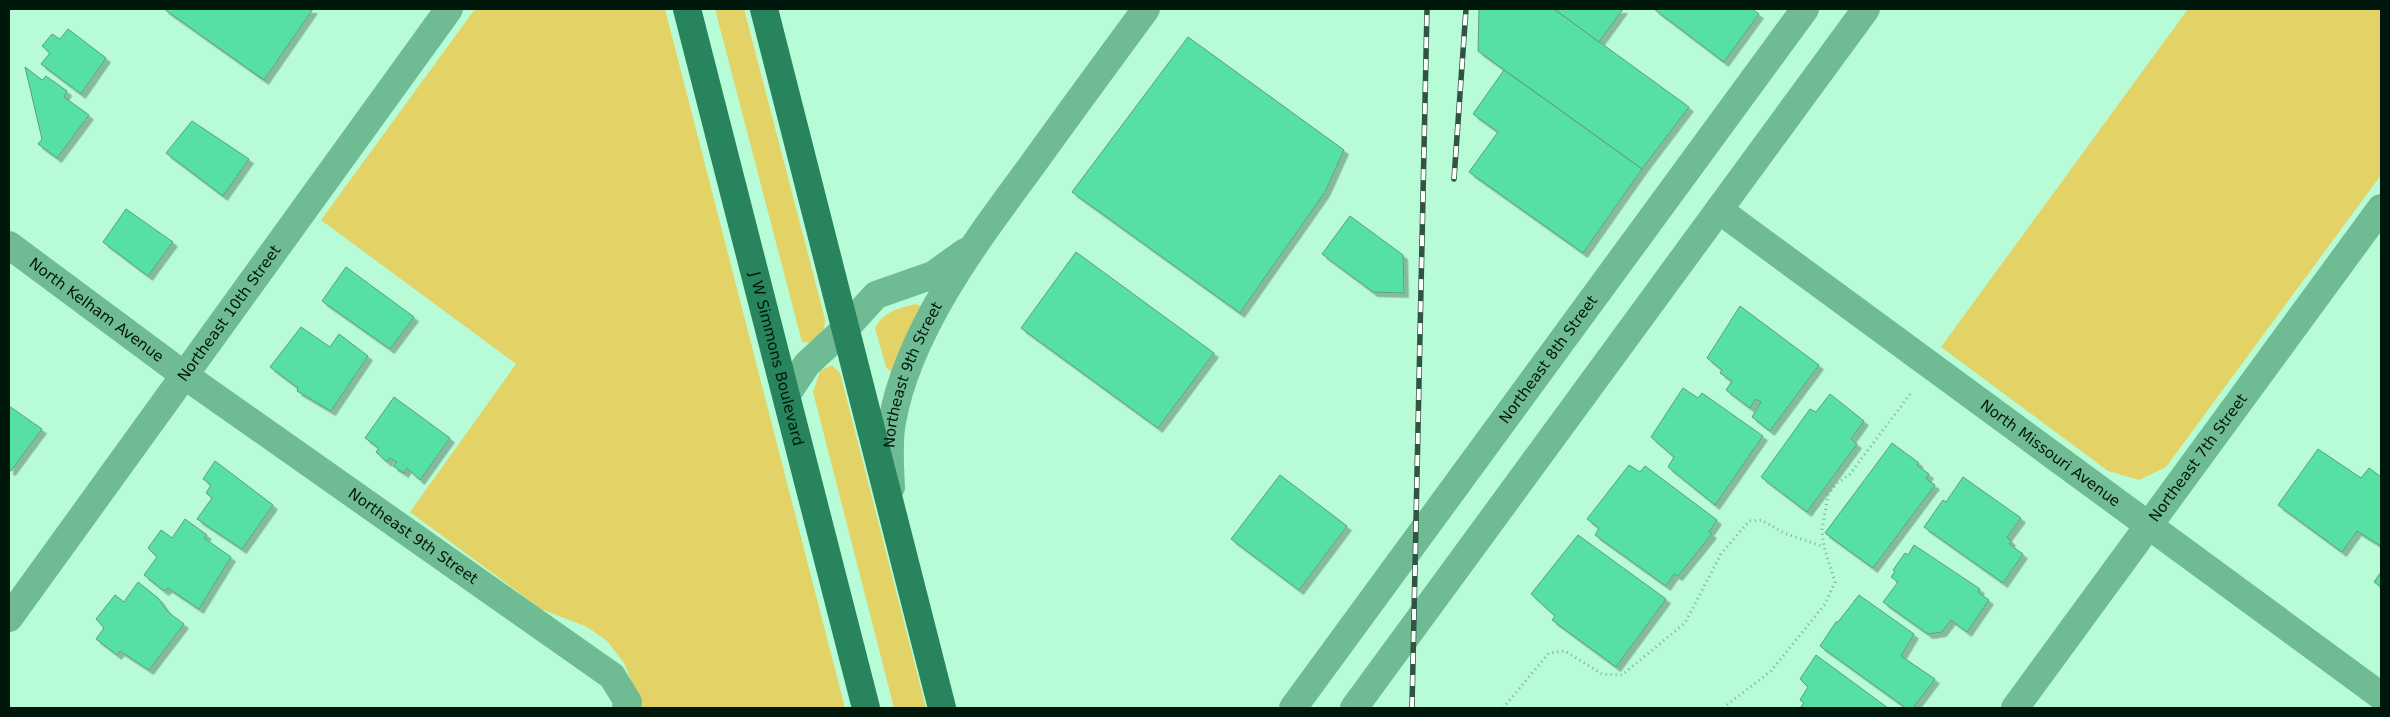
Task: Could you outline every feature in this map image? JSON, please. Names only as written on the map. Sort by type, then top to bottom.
[{"type":"main road","name":"J W Simmons Boulevard","points":[[687,9],[866,708]]},
{"type":"main road","points":[[764,9],[942,708]]},
{"type":"street","name":"Northeast 10th Street","points":[[9,618],[449,9]]},
{"type":"street","name":"Northeast 9th Street","points":[[891,511],[890,452],[892,424],[898,396],[924,331],[970,248],[1146,9]]},
{"type":"street","name":"Northeast 8th Street","points":[[1292,708],[1805,9]]},
{"type":"street","points":[[1354,708],[1866,9]]},
{"type":"street","name":"Northeast 7th Street","points":[[2015,708],[2381,208]]},
{"type":"street","name":"North Missouri Avenue","points":[[1718,210],[2381,696]]},
{"type":"street","name":"North Kelham Avenue","points":[[9,245],[184,375]]},
{"type":"street","name":"Northeast 9th Street","points":[[786,394],[807,364],[876,295],[933,275],[948,266],[970,248]]},
{"type":"street","name":"Northeast 9th Street","points":[[184,375],[612,676],[628,702],[626,708]]},
{"type":"path","points":[[1723,708],[1771,671],[1825,604],[1835,582],[1824,547],[1822,530],[1828,495],[1836,484],[1850,474],[1911,393]]},
{"type":"path","points":[[1503,708],[1549,653],[1565,651],[1584,661],[1602,674],[1622,675],[1685,623],[1721,554],[1749,521],[1761,520],[1784,533],[1824,547]]},
{"type":"shaded area","points":[[475,9],[665,9],[845,708],[638,708],[635,690],[624,663],[607,641],[587,627],[541,609],[410,512],[516,364],[321,220]]},
{"type":"shaded area","points":[[715,9],[744,9],[825,319],[824,330],[814,343],[802,342]]},
{"type":"shaded area","points":[[2188,9],[2381,9],[2381,175],[2166,467],[2139,480],[2108,471],[1941,347]]},
{"type":"shaded area","points":[[915,304],[921,306],[920,314],[891,372],[886,367],[875,328],[887,314]]},
{"type":"shaded area","points":[[832,365],[840,373],[926,708],[894,708],[813,392],[820,371]]},
{"type":"building","points":[[164,9],[313,9],[264,80]]},
{"type":"building","points":[[1479,9],[1554,9],[1689,107],[1642,169],[1478,51]]},
{"type":"building","points":[[1554,9],[1623,9],[1599,42]]},
{"type":"building","points":[[1654,9],[1752,9],[1759,14],[1724,62]]},
{"type":"building","points":[[68,29],[106,58],[81,94],[41,64],[50,53],[42,46],[52,34],[60,39]]},
{"type":"building","points":[[1188,37],[1344,150],[1325,192],[1240,313],[1072,192]]},
{"type":"building","points":[[25,67],[42,80],[46,76],[67,91],[64,97],[89,115],[57,158],[38,144],[42,139]]},
{"type":"building","points":[[1504,70],[1642,169],[1583,253],[1469,172],[1498,132],[1473,114]]},
{"type":"building","points":[[192,121],[249,159],[223,196],[166,153]]},
{"type":"building","points":[[126,209],[173,242],[148,276],[103,242]]},
{"type":"building","points":[[1350,216],[1403,255],[1404,293],[1373,292],[1322,254]]},
{"type":"building","points":[[1076,252],[1214,353],[1158,428],[1021,328]]},
{"type":"building","points":[[346,267],[414,317],[390,349],[322,301]]},
{"type":"building","points":[[1740,306],[1819,365],[1770,431],[1752,417],[1761,402],[1756,399],[1750,408],[1726,390],[1732,381],[1720,373],[1722,370],[1707,358]]},
{"type":"building","points":[[301,327],[330,347],[339,334],[368,356],[331,411],[297,391],[298,388],[270,367]]},
{"type":"building","points":[[1683,388],[1698,398],[1702,393],[1763,436],[1715,505],[1668,467],[1674,457],[1651,437]]},
{"type":"building","points":[[1830,394],[1864,421],[1851,439],[1857,444],[1807,512],[1761,477],[1810,409],[1816,412]]},
{"type":"building","points":[[394,397],[450,438],[420,480],[407,468],[404,473],[393,466],[397,462],[390,458],[387,462],[376,452],[379,448],[365,438]]},
{"type":"building","points":[[9,406],[42,429],[11,471],[9,470]]},
{"type":"building","points":[[1892,443],[1919,463],[1917,465],[1929,474],[1926,479],[1935,485],[1873,568],[1825,533]]},
{"type":"building","points":[[2318,449],[2361,478],[2369,468],[2381,477],[2381,546],[2357,531],[2342,552],[2278,505]]},
{"type":"building","points":[[215,461],[273,505],[242,549],[197,519],[212,498],[206,493],[211,485],[203,479]]},
{"type":"building","points":[[1629,465],[1640,472],[1645,466],[1717,520],[1709,532],[1712,534],[1678,576],[1674,574],[1666,586],[1595,535],[1599,528],[1587,519]]},
{"type":"building","points":[[1280,475],[1347,526],[1299,590],[1231,539]]},
{"type":"building","points":[[1963,477],[2021,518],[2007,537],[2011,541],[2009,544],[2023,554],[2003,583],[1924,527],[1943,500],[1946,502]]},
{"type":"building","points":[[185,519],[207,535],[204,538],[231,557],[199,609],[168,588],[164,591],[144,575],[157,557],[148,548],[161,530],[172,538]]},
{"type":"building","points":[[1578,535],[1666,599],[1616,667],[1552,620],[1555,616],[1531,594]]},
{"type":"building","points":[[1914,545],[1980,589],[1978,592],[1989,600],[1967,632],[1951,620],[1942,632],[1928,634],[1883,602],[1898,582],[1891,577],[1895,571],[1893,570],[1905,553],[1908,555]]},
{"type":"building","points":[[2381,572],[2381,587],[2374,582]]},
{"type":"building","points":[[138,582],[158,598],[168,612],[184,624],[149,670],[120,651],[117,655],[96,639],[104,628],[96,619],[115,595],[124,602]]},
{"type":"building","points":[[1859,595],[1914,634],[1901,656],[1935,679],[1913,708],[1906,708],[1820,646],[1836,622],[1838,622]]},
{"type":"building","points":[[1816,655],[1888,708],[1800,708],[1804,703],[1800,700],[1808,687],[1800,679]]},
{"type":"railway","points":[[1412,708],[1427,9]]},
{"type":"railway","points":[[1454,179],[1466,9]]}]
